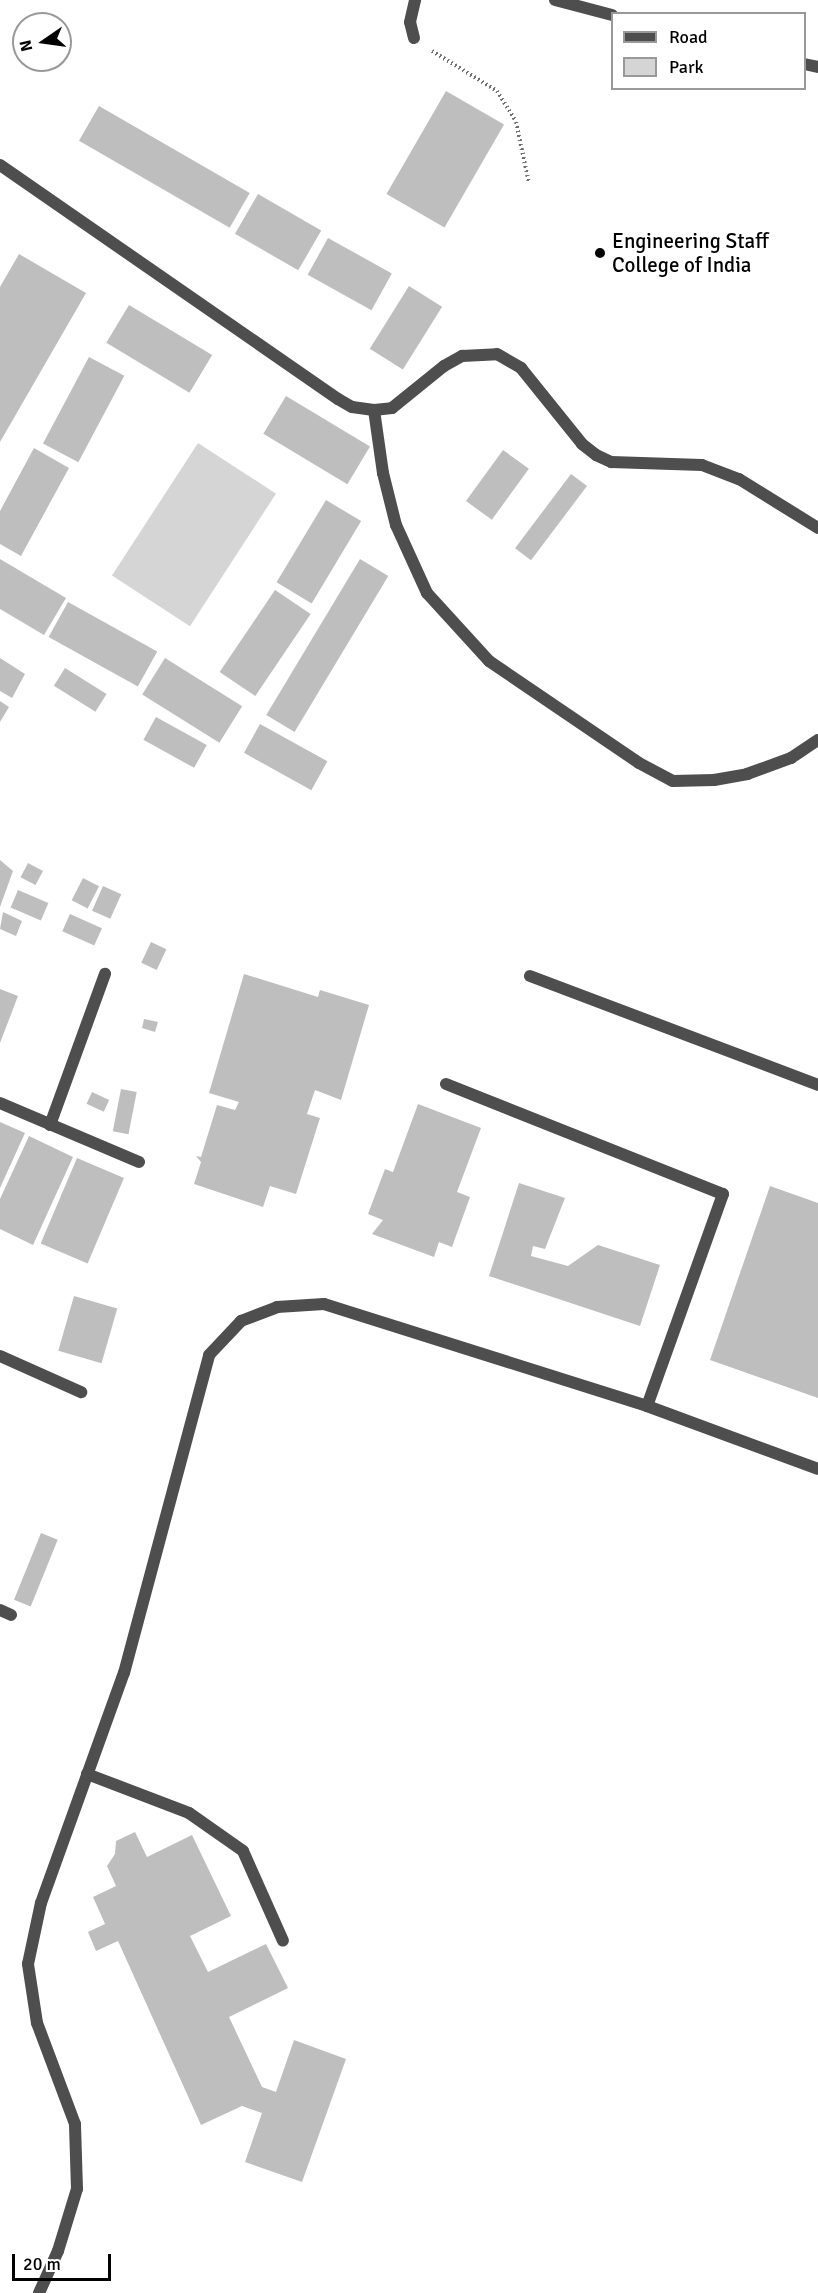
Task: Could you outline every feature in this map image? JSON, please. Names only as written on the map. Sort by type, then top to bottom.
[{"type":"street","points":[[414,38],[410,22],[415,0]]},
{"type":"street","points":[[555,0],[611,15]]},
{"type":"street","points":[[0,165],[338,399],[352,406],[374,410],[392,408],[444,366],[462,356],[497,354],[521,368],[582,444],[596,456],[611,462],[702,465],[740,479],[818,528]]},
{"type":"street","points":[[374,410],[383,473],[396,525],[427,593],[489,660],[639,764],[673,781],[714,780],[747,774],[791,758],[818,740]]},
{"type":"street","points":[[50,1125],[105,974]]},
{"type":"street","points":[[530,976],[818,1085]]},
{"type":"street","points":[[446,1084],[723,1194],[647,1406]]},
{"type":"street","points":[[0,1104],[139,1162]]},
{"type":"street","points":[[39,2293],[58,2251],[76,2189],[75,2124],[37,2023],[28,1964],[41,1903],[123,1673],[209,1355],[241,1321],[277,1307],[324,1304],[647,1406],[818,1469]]},
{"type":"street","points":[[0,1356],[81,1392]]},
{"type":"street","points":[[87,1774],[189,1813],[243,1851],[283,1941]]},
{"type":"path","points":[[414,38],[453,66],[497,91],[516,122],[529,183]]},
{"type":"green space","points":[[198,443],[276,494],[190,626],[112,576]]},
{"type":"building","points":[[446,91],[504,124],[445,228],[386,194]]},
{"type":"building","points":[[99,106],[250,193],[230,228],[79,141]]},
{"type":"building","points":[[258,194],[321,230],[298,270],[235,234]]},
{"type":"building","points":[[328,238],[392,273],[371,310],[308,275]]},
{"type":"building","points":[[19,254],[86,293],[0,442],[0,287]]},
{"type":"building","points":[[409,286],[442,307],[403,369],[370,349]]},
{"type":"building","points":[[129,305],[212,355],[189,393],[106,343]]},
{"type":"building","points":[[89,357],[124,376],[78,462],[43,444]]},
{"type":"building","points":[[286,396],[370,446],[347,484],[263,434]]},
{"type":"building","points":[[34,448],[69,468],[21,556],[0,544],[0,511]]},
{"type":"building","points":[[503,450],[529,469],[492,520],[466,501]]},
{"type":"building","points":[[571,474],[587,486],[531,560],[515,548]]},
{"type":"building","points":[[326,500],[361,521],[312,603],[277,582]]},
{"type":"building","points":[[0,559],[66,598],[44,635],[0,609]]},
{"type":"building","points":[[360,559],[388,576],[295,732],[266,715]]},
{"type":"building","points":[[275,590],[311,614],[255,696],[220,672]]},
{"type":"building","points":[[68,602],[157,651],[138,686],[49,637]]},
{"type":"building","points":[[0,658],[25,674],[12,698],[0,691]]},
{"type":"building","points":[[165,658],[242,706],[219,743],[142,694]]},
{"type":"building","points":[[65,668],[107,694],[95,712],[54,686]]},
{"type":"building","points":[[0,701],[9,707],[0,722]]},
{"type":"building","points":[[156,717],[207,745],[194,768],[143,740]]},
{"type":"building","points":[[260,724],[327,761],[311,790],[244,753]]},
{"type":"building","points":[[0,860],[13,871],[0,907]]},
{"type":"building","points":[[28,863],[43,871],[35,885],[20,877]]},
{"type":"building","points":[[83,878],[99,886],[88,908],[72,900]]},
{"type":"building","points":[[103,886],[121,894],[110,919],[92,911]]},
{"type":"building","points":[[18,890],[48,903],[41,920],[11,907]]},
{"type":"building","points":[[3,912],[22,921],[16,936],[0,929]]},
{"type":"building","points":[[70,914],[102,928],[94,946],[62,931]]},
{"type":"building","points":[[151,942],[166,949],[157,970],[141,963]]},
{"type":"building","points":[[244,974],[318,997],[320,990],[369,1005],[341,1100],[315,1090],[307,1114],[320,1118],[296,1194],[270,1186],[263,1207],[194,1184],[201,1162],[196,1156],[201,1157],[217,1105],[235,1110],[239,1102],[209,1093]]},
{"type":"building","points":[[0,989],[18,996],[0,1043]]},
{"type":"building","points":[[144,1019],[158,1022],[155,1032],[142,1028]]},
{"type":"building","points":[[121,1089],[137,1092],[129,1134],[113,1131]]},
{"type":"building","points":[[92,1092],[109,1100],[104,1112],[87,1104]]},
{"type":"building","points":[[418,1104],[481,1128],[457,1192],[470,1197],[452,1247],[439,1242],[434,1257],[372,1234],[383,1220],[368,1214],[385,1169],[393,1172]]},
{"type":"building","points":[[0,1122],[25,1133],[0,1188]]},
{"type":"building","points":[[29,1136],[73,1157],[33,1245],[0,1229],[0,1199]]},
{"type":"building","points":[[77,1158],[124,1178],[88,1264],[41,1244]]},
{"type":"building","points":[[519,1183],[565,1198],[545,1249],[533,1246],[531,1256],[568,1266],[598,1245],[660,1265],[640,1326],[489,1276]]},
{"type":"building","points":[[770,1186],[818,1203],[818,1398],[710,1360]]},
{"type":"building","points":[[74,1296],[117,1308],[102,1363],[58,1351]]},
{"type":"building","points":[[41,1533],[58,1540],[31,1607],[14,1600]]},
{"type":"building","points":[[135,1832],[147,1857],[192,1835],[231,1916],[190,1936],[208,1972],[266,1944],[288,1988],[229,2017],[262,2087],[276,2092],[294,2040],[346,2059],[302,2182],[245,2162],[262,2113],[242,2106],[201,2125],[118,1941],[96,1951],[88,1932],[105,1924],[93,1897],[116,1886],[107,1866],[115,1854],[116,1841]]},
{"type":"place","name":"Engineering Staff College of India","points":[[600,253]]}]
